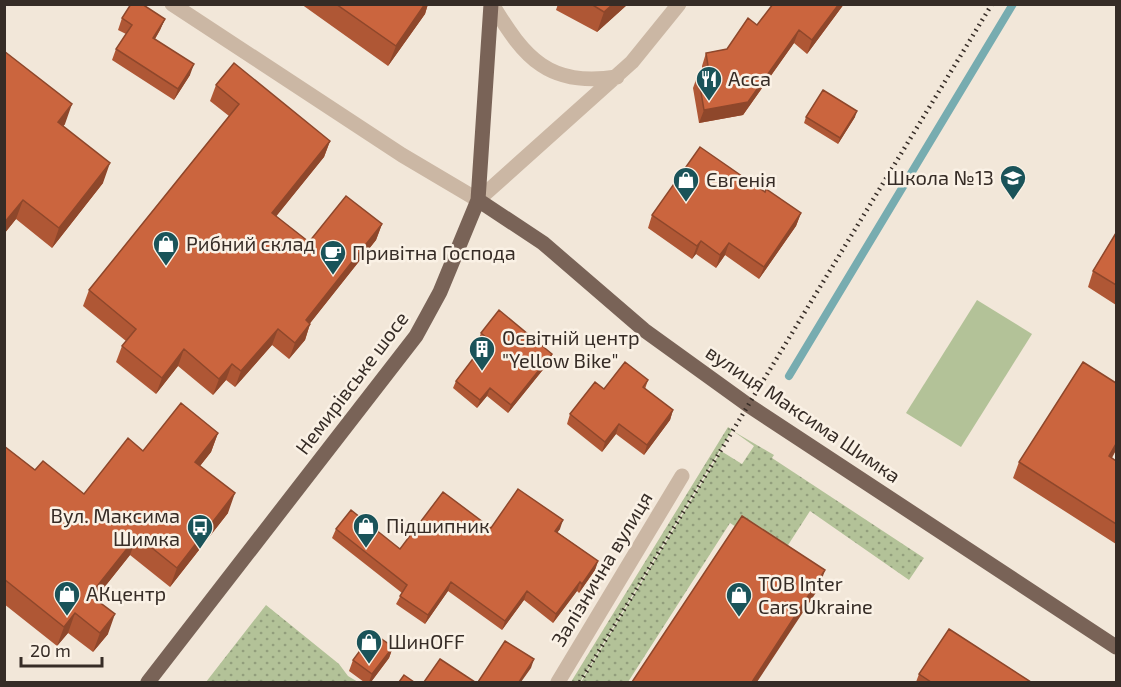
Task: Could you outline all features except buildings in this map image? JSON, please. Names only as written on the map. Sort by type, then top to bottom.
[{"type":"main road","points":[[478,200],[492,4]]},
{"type":"main road","name":"вулиця Максима Шимка","points":[[478,200],[543,243],[644,330],[747,405],[1116,647]]},
{"type":"main road","name":"Немирівське шосе","points":[[148,682],[417,336],[440,292],[478,200]]},
{"type":"street","points":[[172,4],[402,155],[478,200]]},
{"type":"street","points":[[492,4],[511,36],[543,67],[561,76],[582,80],[617,77]]},
{"type":"street","name":"Немирівське шосе","points":[[478,200],[617,77],[679,4]]},
{"type":"street","name":"Залізнична вулиця","points":[[558,682],[682,476]]},
{"type":"green space","points":[[977,300],[1032,334],[961,447],[906,413]]},
{"type":"green space","points":[[728,427],[732,430],[580,682],[571,682]]},
{"type":"green space","points":[[733,431],[774,455],[772,458],[924,558],[909,580],[810,511],[781,556],[730,523],[628,682],[581,682],[721,451],[742,464],[754,446]]},
{"type":"green space","points":[[266,605],[339,664],[348,676],[358,682],[206,682]]},
{"type":"waterway","points":[[789,376],[1013,4]]},
{"type":"railway","points":[[580,682],[992,4]]},
{"type":"place","name":"Асса","points":[[709,102]]},
{"type":"place","name":"Школа №13","points":[[1013,201]]},
{"type":"place","name":"Євгенія","points":[[686,203]]},
{"type":"place","name":"Рибний склад","points":[[166,267]]},
{"type":"place","name":"Привітна Господа","points":[[333,276]]},
{"type":"place","name":"Освітній центр \"Yellow Bike\"","points":[[482,372]]},
{"type":"place","name":"Підшипник","points":[[366,549]]},
{"type":"place","name":"Вул. Максима Шимка","points":[[200,550]]},
{"type":"place","name":"АКцентр","points":[[67,617]]},
{"type":"place","name":"ТОВ Inter Cars Ukraine","points":[[739,618]]},
{"type":"place","name":"ШинOFF","points":[[369,665]]}]
